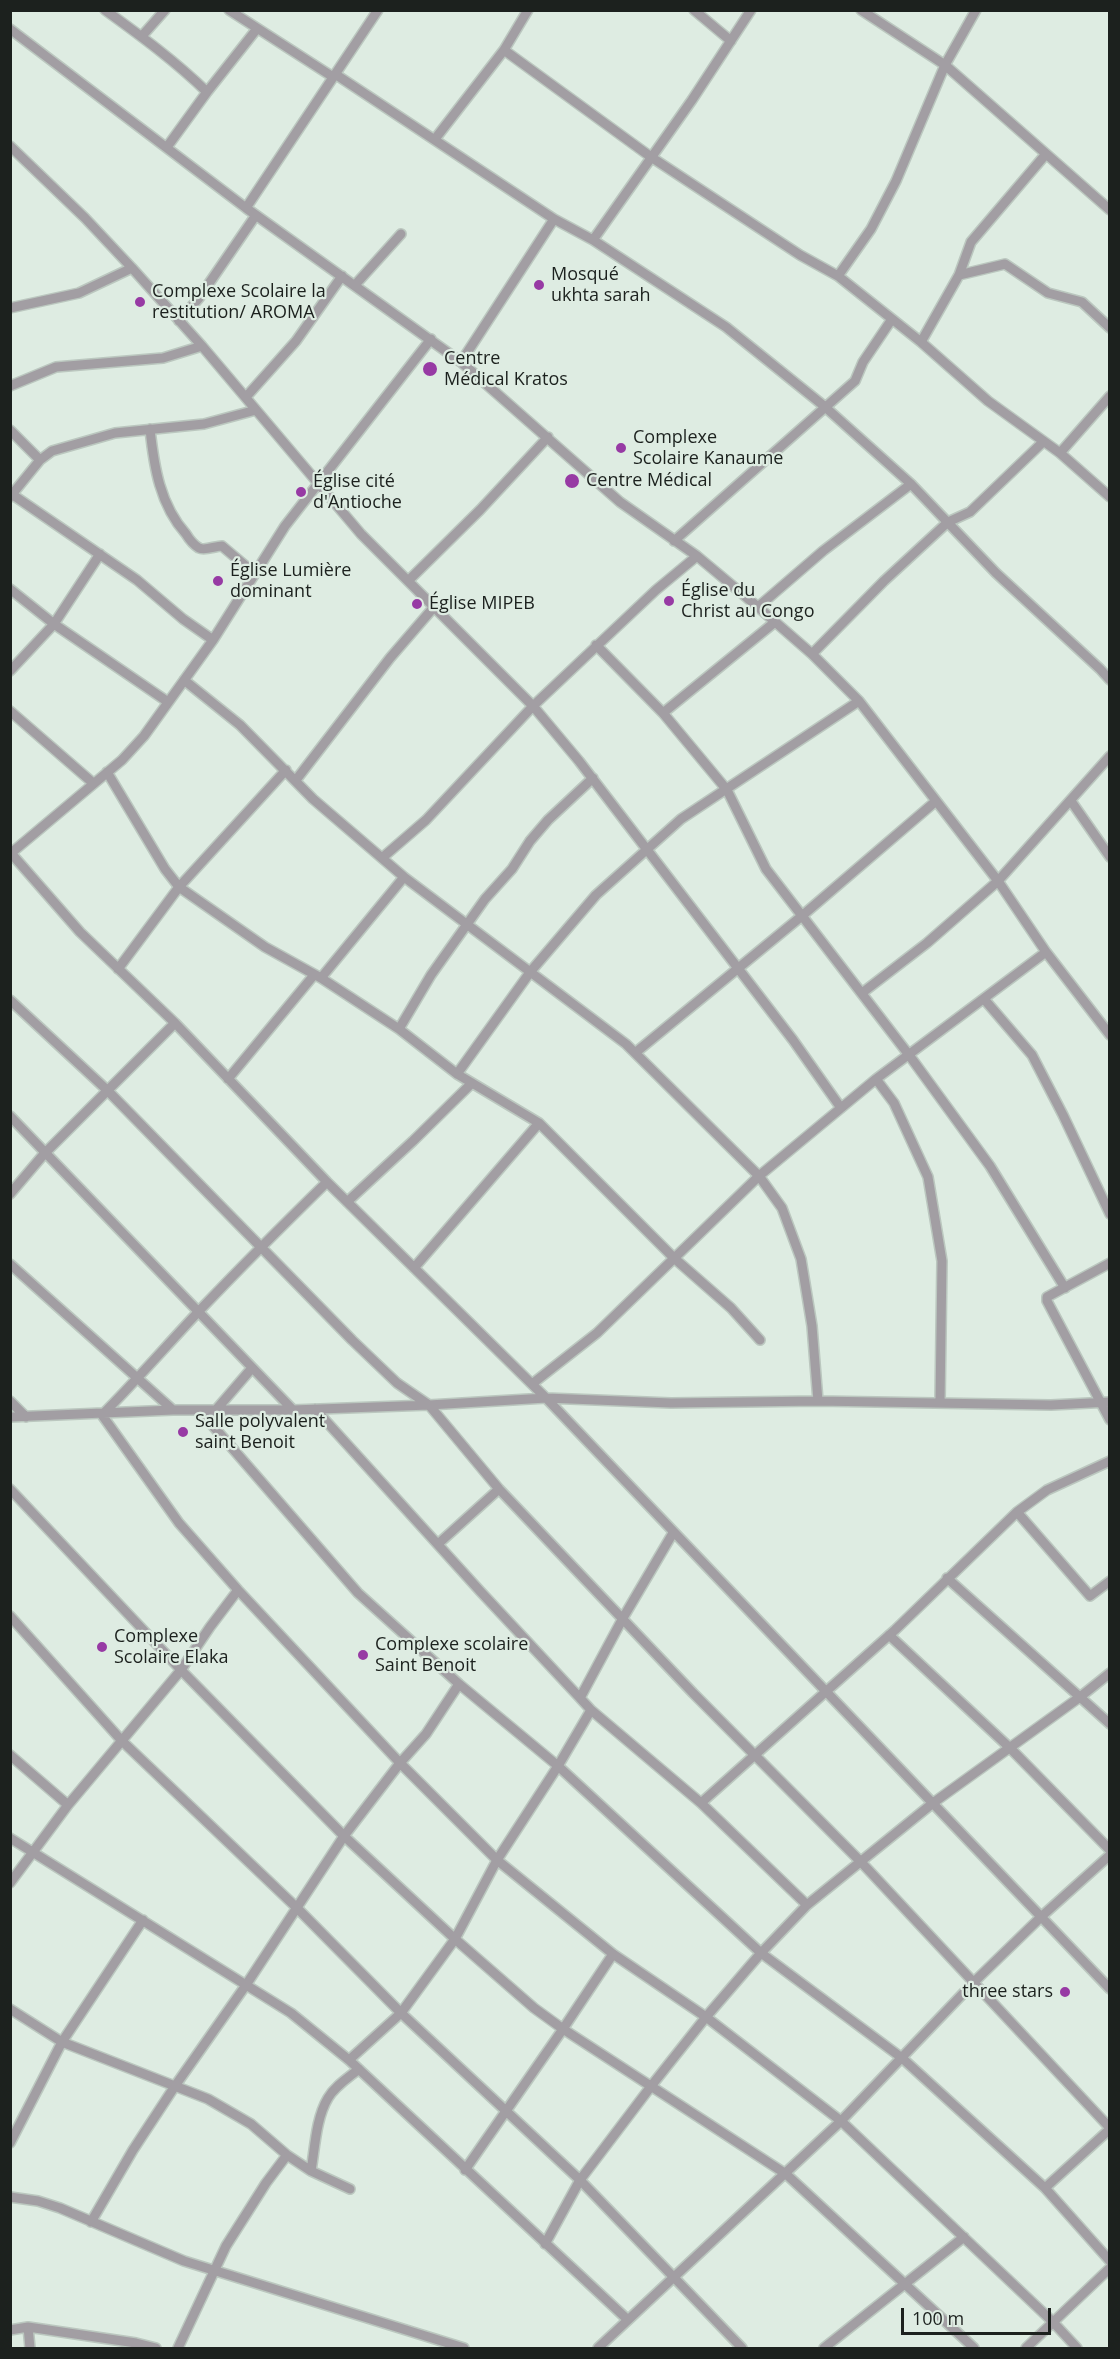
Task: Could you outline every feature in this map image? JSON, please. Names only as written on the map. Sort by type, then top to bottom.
[{"type":"street","points":[[105,10],[182,67],[207,92]]},
{"type":"street","points":[[142,36],[165,10]]},
{"type":"street","points":[[229,10],[256,30],[435,139],[554,219],[593,240],[726,327],[825,406],[911,484],[996,573],[1110,680]]},
{"type":"street","points":[[246,208],[378,10]]},
{"type":"street","points":[[435,139],[504,50],[528,10]]},
{"type":"street","points":[[694,10],[731,41]]},
{"type":"street","points":[[593,240],[751,10]]},
{"type":"street","points":[[861,10],[945,65],[1110,210]]},
{"type":"street","points":[[838,276],[871,229],[896,181],[945,65],[976,10]]},
{"type":"street","points":[[10,29],[246,208],[461,362],[620,502],[697,556],[812,654],[859,701],[998,881],[1046,952],[1110,1035]]},
{"type":"street","points":[[167,147],[256,30]]},
{"type":"street","points":[[504,50],[651,157],[800,255],[838,276],[921,342],[988,401],[1060,453],[1110,497]]},
{"type":"street","points":[[10,146],[85,218],[132,268],[202,346],[361,534],[533,706],[593,778],[793,1040],[841,1108]]},
{"type":"street","points":[[921,342],[959,275],[971,243],[1046,154]]},
{"type":"street","points":[[179,321],[199,298],[256,214]]},
{"type":"street","points":[[461,362],[554,219]]},
{"type":"street","points":[[355,285],[401,234]]},
{"type":"street","points":[[959,275],[1005,264],[1048,293],[1082,302],[1110,328]]},
{"type":"street","points":[[10,308],[79,293],[132,268]]},
{"type":"street","points":[[246,398],[298,338],[342,276]]},
{"type":"street","points":[[674,541],[855,381],[863,362],[892,319]]},
{"type":"street","points":[[430,339],[285,526],[213,640],[137,744],[11,853],[80,932],[175,1023],[327,1182],[546,1398],[1110,1989]]},
{"type":"street","points":[[10,386],[56,367],[163,358],[202,346]]},
{"type":"street","points":[[1060,453],[1110,396]]},
{"type":"street","points":[[213,640],[183,619],[137,580],[12,496],[40,460],[52,452],[116,433],[204,424],[256,410]]},
{"type":"street","points":[[10,429],[40,460]]},
{"type":"street","points":[[150,429],[154,466],[162,493],[182,530],[197,547],[203,549],[222,546],[254,573]]},
{"type":"street","points":[[409,580],[480,510],[548,437]]},
{"type":"street","points":[[812,654],[877,588],[948,522],[970,512],[1043,442]]},
{"type":"street","points":[[758,607],[823,551],[911,484]]},
{"type":"street","points":[[10,671],[54,624],[100,554]]},
{"type":"street","points":[[382,858],[426,820],[533,706],[596,645],[697,556]]},
{"type":"street","points":[[10,589],[54,624],[168,702]]},
{"type":"street","points":[[297,780],[390,658],[434,607]]},
{"type":"street","points":[[663,713],[775,622]]},
{"type":"street","points":[[596,645],[663,713],[728,790],[766,869],[909,1054],[990,1166],[1065,1288]]},
{"type":"street","points":[[184,680],[240,725],[314,799],[404,877],[531,971],[635,1053],[759,1176],[782,1208],[801,1258],[812,1326],[818,1401]]},
{"type":"street","points":[[457,1074],[531,971],[596,895],[686,815],[728,790],[859,701]]},
{"type":"street","points":[[10,711],[93,783]]},
{"type":"street","points":[[862,993],[927,943],[998,881],[1110,756]]},
{"type":"street","points":[[118,969],[179,887],[286,770]]},
{"type":"street","points":[[107,772],[179,887],[265,947],[318,976],[399,1029],[457,1074],[539,1123],[674,1258],[731,1308],[760,1341]]},
{"type":"street","points":[[399,1029],[431,975],[548,820],[593,778]]},
{"type":"street","points":[[635,1053],[803,915],[936,801]]},
{"type":"street","points":[[1071,801],[1110,857]]},
{"type":"street","points":[[228,1079],[404,877]]},
{"type":"street","points":[[532,1384],[597,1333],[759,1176],[876,1079],[1046,952]]},
{"type":"street","points":[[984,999],[1032,1055],[1110,1214]]},
{"type":"street","points":[[10,1000],[107,1090],[397,1383],[429,1405],[499,1489],[975,1981],[1110,2128],[1045,2188]]},
{"type":"street","points":[[10,1194],[44,1154],[175,1023]]},
{"type":"street","points":[[876,1079],[894,1103],[928,1177],[942,1261],[940,1402]]},
{"type":"street","points":[[347,1202],[413,1142],[472,1083]]},
{"type":"street","points":[[10,1116],[44,1154],[293,1410]]},
{"type":"street","points":[[414,1268],[539,1123]]},
{"type":"street","points":[[102,1415],[260,1247],[327,1182]]},
{"type":"street","points":[[1110,1263],[1049,1295],[1047,1301],[1105,1402],[1110,1420]]},
{"type":"street","points":[[10,1264],[173,1410]]},
{"type":"street","points":[[216,1411],[252,1368]]},
{"type":"street","points":[[10,1417],[102,1415],[173,1410],[293,1410],[546,1398],[671,1403],[818,1401],[1051,1405],[1105,1402]]},
{"type":"street","points":[[10,1401],[26,1417]]},
{"type":"street","points":[[315,1409],[480,1592],[591,1710],[701,1803],[807,1905]]},
{"type":"street","points":[[200,1411],[358,1593],[459,1684],[558,1766],[761,1953],[902,2058],[1045,2188],[1110,2261]]},
{"type":"street","points":[[102,1415],[179,1523],[238,1590],[400,1763],[496,1860],[614,1954],[706,2017],[841,2121],[1053,2322],[1077,2349]]},
{"type":"street","points":[[701,1803],[888,1635],[1017,1512],[1047,1490],[1110,1461]]},
{"type":"street","points":[[10,1489],[181,1670],[344,1836],[455,1940],[563,2030],[652,2085],[786,2174],[975,2349]]},
{"type":"street","points":[[438,1544],[499,1489]]},
{"type":"street","points":[[1017,1512],[1090,1596],[1110,1581]]},
{"type":"street","points":[[580,1698],[623,1618],[673,1533]]},
{"type":"street","points":[[947,1578],[1110,1724]]},
{"type":"street","points":[[10,1884],[68,1805],[181,1670],[238,1590]]},
{"type":"street","points":[[10,1616],[122,1741],[297,1908],[401,2013],[580,2180],[742,2349]]},
{"type":"street","points":[[598,2349],[841,2121],[975,1981],[1110,1852],[1010,1748],[888,1635]]},
{"type":"street","points":[[545,2244],[580,2180],[652,2085],[761,1953],[807,1905],[933,1803],[1110,1673]]},
{"type":"street","points":[[91,2222],[133,2150],[344,1836],[400,1763],[426,1734],[459,1684]]},
{"type":"street","points":[[349,2060],[401,2013],[455,1940],[496,1860],[558,1766],[591,1710]]},
{"type":"street","points":[[10,1755],[68,1805]]},
{"type":"street","points":[[10,1838],[291,2013],[349,2060],[628,2320]]},
{"type":"street","points":[[10,2143],[62,2043],[143,1920]]},
{"type":"street","points":[[465,2170],[614,1954]]},
{"type":"street","points":[[10,2009],[62,2043],[208,2099],[251,2124],[287,2155],[311,2170],[350,2189]]},
{"type":"street","points":[[311,2170],[317,2133],[327,2099],[358,2069]]},
{"type":"street","points":[[178,2349],[226,2246],[247,2210],[287,2155]]},
{"type":"street","points":[[10,2197],[39,2201],[60,2208],[184,2261],[464,2349]]},
{"type":"street","points":[[824,2349],[964,2237]]},
{"type":"street","points":[[1026,2349],[1110,2268]]},
{"type":"street","points":[[28,2327],[30,2349]]},
{"type":"street","points":[[10,2330],[28,2327],[136,2343],[156,2349]]},
{"type":"place","name":"Mosqué ukhta sarah","points":[[539,285]]},
{"type":"place","name":"Complexe Scolaire la restitution/ AROMA","points":[[140,302]]},
{"type":"place","name":"Centre Médical Kratos","points":[[430,369]]},
{"type":"place","name":"Complexe Scolaire Kanaume","points":[[621,448]]},
{"type":"place","name":"Centre Médical","points":[[572,481]]},
{"type":"place","name":"Église cité d'Antioche","points":[[301,492]]},
{"type":"place","name":"Église Lumière dominant","points":[[218,581]]},
{"type":"place","name":"Église du Christ au Congo","points":[[669,601]]},
{"type":"place","name":"Église MIPEB","points":[[417,604]]},
{"type":"place","name":"Salle polyvalent saint Benoit","points":[[183,1432]]},
{"type":"place","name":"Complexe Scolaire Elaka","points":[[102,1647]]},
{"type":"place","name":"Complexe scolaire Saint Benoit","points":[[363,1655]]},
{"type":"place","name":"three stars","points":[[1065,1992]]}]
